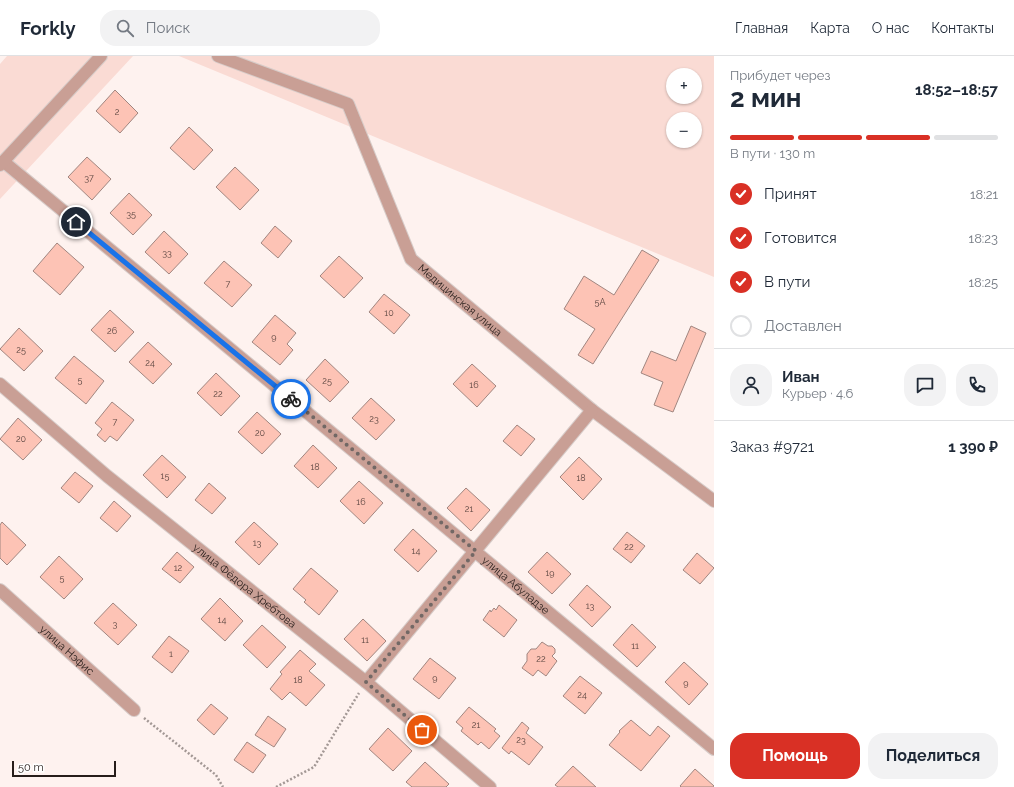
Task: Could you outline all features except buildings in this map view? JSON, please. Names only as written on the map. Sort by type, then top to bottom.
[{"type":"street","points":[[3,158],[101,56]]},
{"type":"street","name":"Медицинская улица","points":[[218,56],[348,104],[411,259],[592,410],[714,500]]},
{"type":"street","name":"улица Абуладзе","points":[[3,158],[714,749]]},
{"type":"street","name":"улица Фёдора Хребтова","points":[[0,384],[107,476],[366,682],[490,787]]},
{"type":"street","points":[[366,682],[592,410]]},
{"type":"street","name":"улица Нэфис","points":[[0,590],[134,710]]},
{"type":"path","points":[[276,787],[314,767],[366,682]]},
{"type":"path","points":[[134,710],[216,774],[223,787]]},
{"type":"shaded area","points":[[7,56],[133,56],[0,199],[0,64]]},
{"type":"shaded area","points":[[179,56],[714,56],[714,277]]},
{"type":"way so far","points":[[291,399],[476,551],[366,682],[422,730]]},
{"type":"route","points":[[76,222],[291,399]]}]
